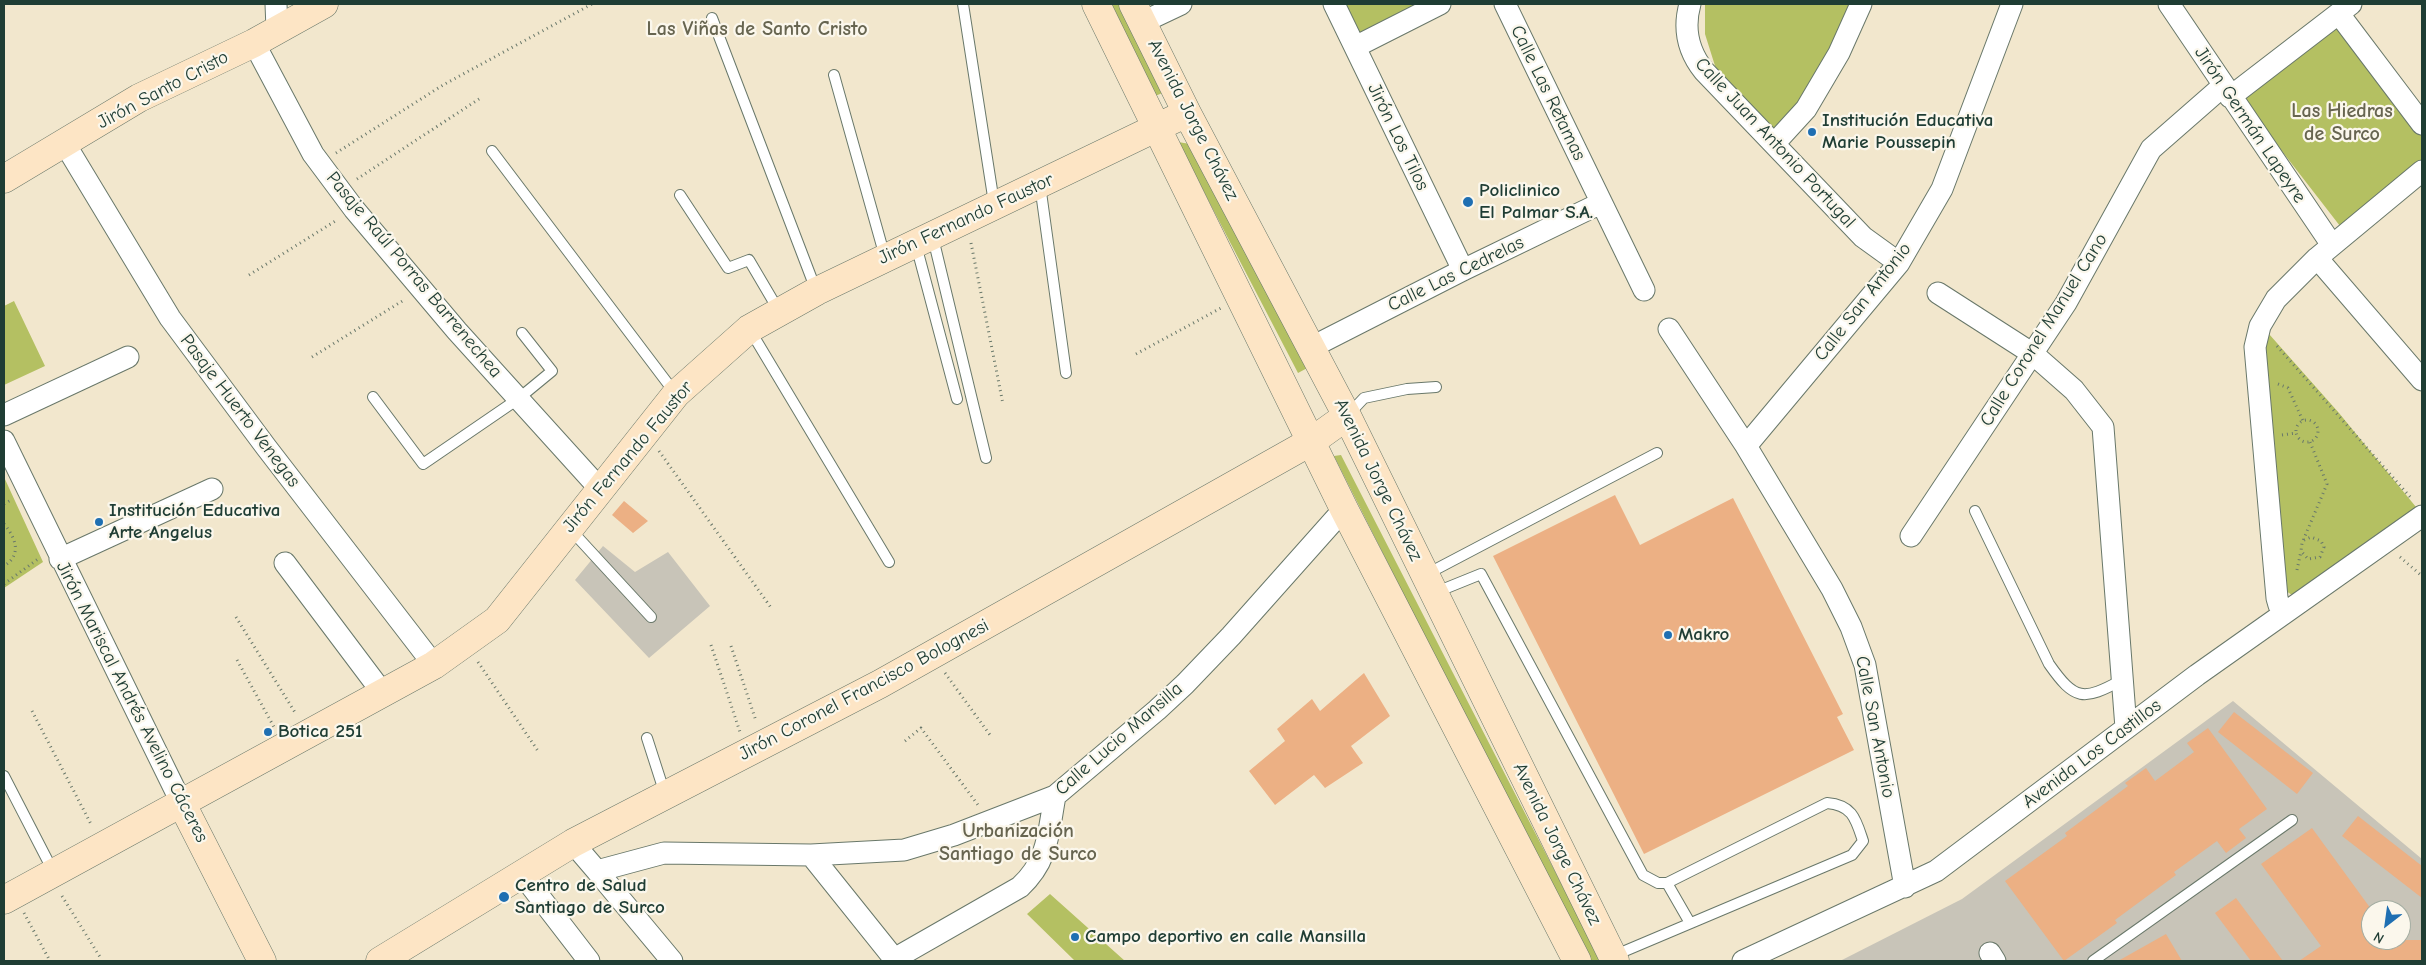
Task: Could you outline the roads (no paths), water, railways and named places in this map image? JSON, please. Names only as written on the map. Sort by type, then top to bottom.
[{"type":"street","name":"Jirón Santo Cristo","points":[[4,179],[139,98],[269,25],[324,4]]},
{"type":"street","name":"Avenida Jorge Chávez","points":[[1096,4],[1344,509],[1577,961]]},
{"type":"street","points":[[1138,13],[1181,4]]},
{"type":"street","name":"Jirón Los Tilos","points":[[1334,4],[1463,270]]},
{"type":"street","points":[[1355,47],[1440,4]]},
{"type":"street","name":"Calle Las Retamas","points":[[1505,4],[1644,290]]},
{"type":"street","name":"Calle Juan Antonio Portugal","points":[[1690,4],[1686,30],[1697,62],[1863,238],[1899,263]]},
{"type":"street","points":[[1774,144],[1806,109],[1839,53],[1861,4]]},
{"type":"street","name":"Calle San Antonio","points":[[1746,446],[1899,263],[1942,189],[2012,4]]},
{"type":"street","name":"Jirón Germán Lapeyre","points":[[2168,4],[2227,92],[2325,252],[2422,380]]},
{"type":"street","points":[[2345,9],[2422,124]]},
{"type":"street","name":"Calle Coronel Manuel Cano","points":[[1911,536],[2066,303],[2151,149],[2227,92],[2345,9]]},
{"type":"street","name":"Avenida Jorge Chávez","points":[[1138,13],[1187,113],[1347,416],[1614,959]]},
{"type":"street","name":"Pasaje Raúl Porras Barrenechea","points":[[269,25],[278,90],[320,163],[342,190],[354,209],[422,290],[600,489]]},
{"type":"street","name":"Jirón Fernando Faustor","points":[[9,894],[51,874],[434,665],[497,620],[676,394],[749,329],[817,290],[1040,185],[1187,113]]},
{"type":"street","name":"Pasaje Huerto Venegas","points":[[65,144],[170,318],[266,447],[434,665]]},
{"type":"street","points":[[2284,612],[2278,605],[2277,598],[2255,347],[2260,326],[2276,299],[2325,252],[2422,171]]},
{"type":"street","name":"Calle Las Cedrelas","points":[[1312,347],[1463,270],[1601,203]]},
{"type":"street","points":[[1938,293],[2032,354],[2074,390],[2103,427],[2126,728]]},
{"type":"street","name":"Calle San Antonio","points":[[1669,329],[1746,446],[1832,589],[1851,627],[1865,665],[1905,887]]},
{"type":"street","points":[[4,415],[128,357]]},
{"type":"street","name":"Jirón Coronel Francisco Bolognesi","points":[[380,961],[573,843],[932,655],[1312,441],[1347,416]]},
{"type":"street","name":"Jirón Mariscal Andrés Avelino Cáceres","points":[[4,441],[60,559],[262,961]]},
{"type":"street","points":[[60,559],[212,489]]},
{"type":"street","name":"Calle Lucio Mansilla","points":[[596,871],[664,853],[811,855],[904,850],[991,822],[1055,796],[1185,684],[1231,636],[1344,509]]},
{"type":"street","name":"Avenida Los Castillos","points":[[1743,961],[1936,871],[2284,612],[2384,543],[2419,510]]},
{"type":"street","points":[[285,563],[382,692]]},
{"type":"street","points":[[811,855],[893,961],[1020,888],[1034,874],[1044,856],[1055,796]]},
{"type":"street","points":[[573,843],[672,961]]},
{"type":"street","points":[[522,874],[589,961]]},
{"type":"lane","points":[[963,4],[994,207]]},
{"type":"lane","points":[[712,18],[817,290]]},
{"type":"lane","points":[[834,76],[885,258]]},
{"type":"lane","points":[[492,151],[676,394]]},
{"type":"lane","points":[[1040,185],[1066,372]]},
{"type":"lane","points":[[680,195],[728,268],[749,260],[780,312]]},
{"type":"lane","points":[[924,240],[957,399]]},
{"type":"lane","points":[[924,240],[986,458]]},
{"type":"lane","points":[[749,329],[889,562]]},
{"type":"lane","points":[[373,398],[423,464],[518,399],[552,371],[522,333]]},
{"type":"lane","points":[[1347,416],[1364,398],[1407,389],[1436,387]]},
{"type":"lane","points":[[1430,584],[1657,453]]},
{"type":"lane","points":[[1974,511],[2049,664],[2064,686],[2074,693],[2090,694],[2122,680]]},
{"type":"lane","points":[[569,528],[651,617]]},
{"type":"lane","points":[[1430,584],[1481,574],[1579,761],[1643,874],[1658,882],[1668,883],[1827,803],[1836,804],[1854,815],[1863,841],[1852,855],[1690,923],[1614,959]]},
{"type":"lane","points":[[647,738],[666,795]]},
{"type":"lane","points":[[4,776],[51,874]]},
{"type":"lane","points":[[2093,961],[2292,820]]},
{"type":"lane","points":[[1668,883],[1690,923]]},
{"type":"place","name":"Institución Educativa Marie Poussepin","points":[[1812,132]]},
{"type":"place","name":"Policlinico El Palmar S.A.","points":[[1468,202]]},
{"type":"place","name":"Institución Educativa Arte Angelus","points":[[99,522]]},
{"type":"place","name":"Makro","points":[[1668,635]]},
{"type":"place","name":"Botica 251","points":[[268,732]]},
{"type":"place","name":"Centro de Salud Santiago de Surco","points":[[504,897]]},
{"type":"place","name":"Campo deportivo en calle Mansilla","points":[[1075,937]]},
{"type":"district","name":"Las Viñas de Santo Cristo","points":[[757,29]]},
{"type":"district","name":"Las Hiedras de Surco","points":[[2342,122]]},
{"type":"district","name":"Urbanización Santiago de Surco","points":[[1018,842]]}]
